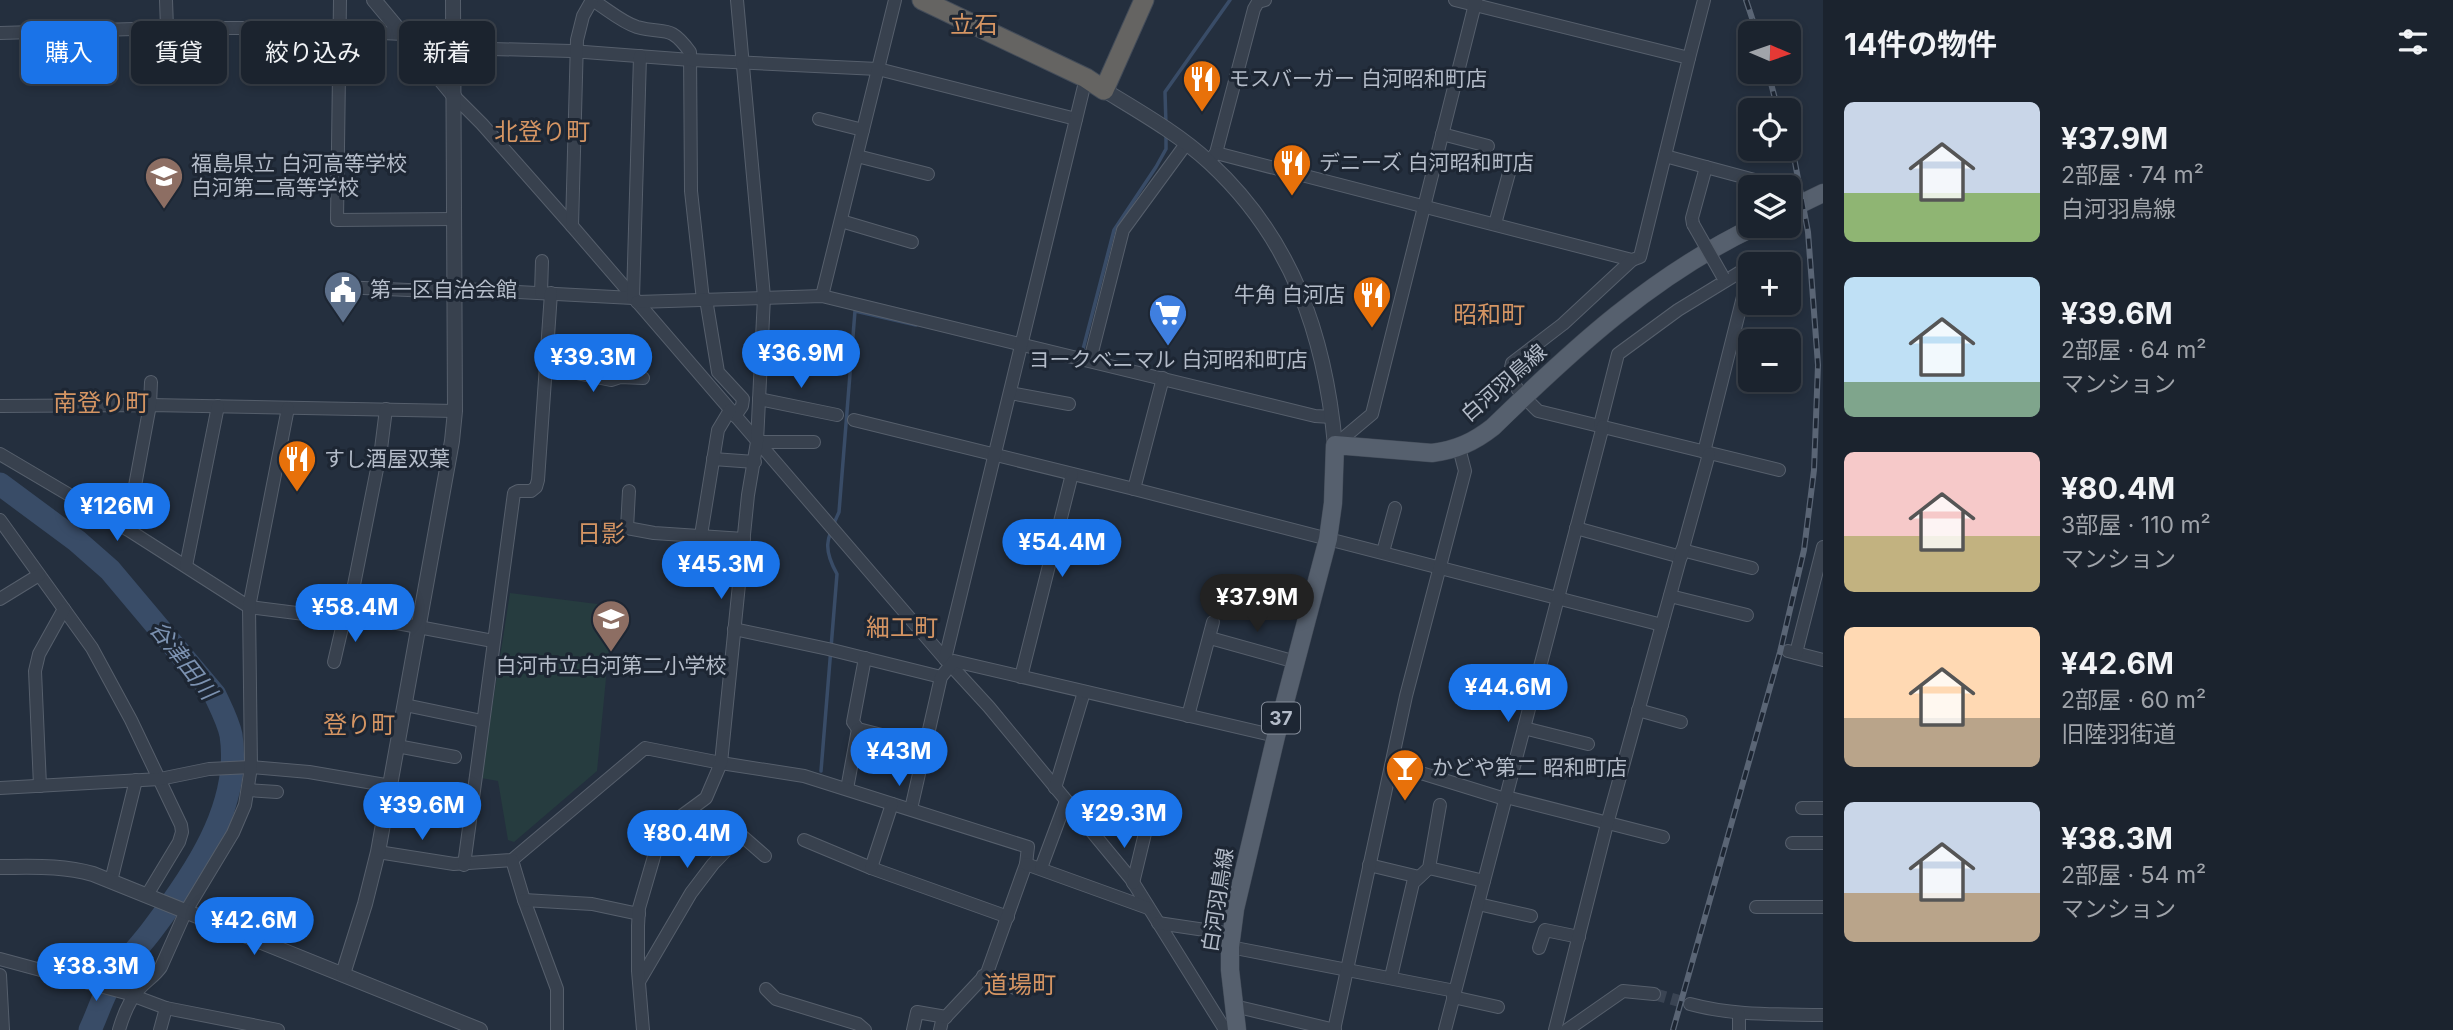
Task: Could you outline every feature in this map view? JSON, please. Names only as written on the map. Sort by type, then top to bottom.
[{"type":"highway","points":[[922,0],[1086,78],[1104,90],[1144,0]]},
{"type":"main road","points":[[1801,204],[1823,194]]},
{"type":"main road","name":"白河羽鳥線","points":[[1237,1030],[1231,941],[1238,897],[1276,736],[1328,539],[1333,503],[1335,445],[1416,453],[1459,448],[1482,435],[1619,312],[1660,280],[1738,235]]},
{"type":"street","points":[[166,0],[167,21]]},
{"type":"street","points":[[340,0],[340,21]]},
{"type":"street","points":[[374,0],[399,29]]},
{"type":"street","points":[[453,0],[453,21]]},
{"type":"street","points":[[572,226],[577,53],[583,16],[592,0],[634,26],[661,29],[679,37],[690,52],[691,191],[704,299],[718,372],[743,399],[742,406],[732,413],[718,430],[701,535]]},
{"type":"street","points":[[643,1030],[639,981],[639,914],[661,831],[706,798],[721,763],[748,495],[757,442],[764,298],[737,0]]},
{"type":"street","points":[[822,296],[895,0]]},
{"type":"street","points":[[1212,157],[1254,9],[1258,2],[1265,0]]},
{"type":"street","points":[[1455,0],[1689,58]]},
{"type":"street","points":[[1704,0],[1640,257],[1632,260],[1563,324],[1512,363],[1509,372],[1511,381],[1538,411],[1779,470]]},
{"type":"street","points":[[1335,445],[1372,414],[1475,3]]},
{"type":"street","points":[[0,33],[131,29]]},
{"type":"street","points":[[495,50],[878,69],[1076,119]]},
{"type":"street","points":[[635,300],[640,56]]},
{"type":"street","points":[[911,810],[1086,78]]},
{"type":"street","points":[[339,84],[337,220],[454,219]]},
{"type":"street","points":[[444,84],[572,226],[947,662],[989,707],[1133,883],[1224,1028],[1228,1030]]},
{"type":"street","points":[[343,974],[378,852],[452,440],[455,411],[454,84]]},
{"type":"street","points":[[1104,90],[1148,116],[1186,144],[1212,157],[1423,206],[1632,260]]},
{"type":"street","points":[[819,120],[863,130]]},
{"type":"street","points":[[1442,134],[1488,146]]},
{"type":"street","points":[[1090,360],[1122,230],[1186,144]]},
{"type":"street","points":[[857,156],[928,174]]},
{"type":"street","points":[[1665,156],[1738,176]]},
{"type":"street","points":[[1212,157],[1259,217],[1295,278],[1319,343],[1335,445]]},
{"type":"street","points":[[1494,225],[1512,162]]},
{"type":"street","points":[[1706,167],[1692,218],[1724,279]]},
{"type":"street","points":[[841,221],[912,242]]},
{"type":"street","points":[[464,865],[514,493],[531,491],[538,480],[547,367],[546,293],[542,261]]},
{"type":"street","points":[[1445,1030],[1576,528],[1618,354],[1678,310],[1738,273]]},
{"type":"street","points":[[341,287],[453,292],[462,289],[635,300],[822,296],[1315,416],[1332,417]]},
{"type":"street","points":[[1555,1030],[1607,824],[1671,596],[1739,315]]},
{"type":"street","points":[[547,367],[611,380],[620,377],[643,378]]},
{"type":"street","points":[[1134,489],[1163,378]]},
{"type":"street","points":[[127,529],[150,405],[151,382]]},
{"type":"street","points":[[1010,393],[1069,404]]},
{"type":"street","points":[[759,398],[837,415]]},
{"type":"street","points":[[0,406],[150,405],[455,411]]},
{"type":"street","points":[[186,566],[218,407]]},
{"type":"street","points":[[119,1030],[130,995],[161,967],[182,910],[233,832],[245,805],[251,766],[249,607],[288,408]]},
{"type":"street","points":[[334,662],[344,619],[348,615],[351,602],[381,449],[386,409]]},
{"type":"street","points":[[855,420],[1662,625]]},
{"type":"street","points":[[757,442],[814,442]]},
{"type":"street","points":[[1234,1006],[1334,1030],[1406,696],[1465,471],[1459,448]]},
{"type":"street","points":[[0,454],[127,529],[249,607],[344,619],[365,617],[493,641]]},
{"type":"street","points":[[713,459],[755,462]]},
{"type":"street","points":[[1021,677],[1072,474]]},
{"type":"street","points":[[629,491],[627,528],[654,533],[744,539]]},
{"type":"street","points":[[1383,552],[1395,508]]},
{"type":"street","points":[[0,520],[92,648],[160,779],[182,832],[149,896]]},
{"type":"street","points":[[1576,528],[1752,568]]},
{"type":"street","points":[[1823,547],[1792,652],[1823,660]]},
{"type":"street","points":[[0,599],[40,575]]},
{"type":"street","points":[[1671,596],[1747,615]]},
{"type":"street","points":[[40,786],[35,671],[39,654],[64,609]]},
{"type":"street","points":[[1188,716],[1213,622]]},
{"type":"street","points":[[734,629],[832,649],[941,677]]},
{"type":"street","points":[[1210,638],[1296,662]]},
{"type":"street","points":[[865,658],[853,722],[858,729],[925,746]]},
{"type":"street","points":[[947,662],[954,661],[1276,736]]},
{"type":"street","points":[[1055,788],[1084,692]]},
{"type":"street","points":[[405,705],[482,721]]},
{"type":"street","points":[[1638,710],[1681,722]]},
{"type":"street","points":[[1524,727],[1588,744]]},
{"type":"street","points":[[847,789],[858,729]]},
{"type":"street","points":[[397,746],[455,757]]},
{"type":"street","points":[[378,852],[464,865],[512,860],[645,748],[804,776],[1028,847],[1026,864],[987,973],[942,1021],[940,1030]]},
{"type":"street","points":[[1392,764],[1506,798],[1663,837]]},
{"type":"street","points":[[0,788],[160,779],[209,769],[251,766],[309,772],[391,786]]},
{"type":"street","points":[[111,880],[136,780]]},
{"type":"street","points":[[248,790],[277,792]]},
{"type":"street","points":[[1041,868],[1066,801]]},
{"type":"street","points":[[871,868],[892,804]]},
{"type":"street","points":[[1391,977],[1413,883],[1424,872],[1440,805]]},
{"type":"street","points":[[1802,808],[1823,808]]},
{"type":"street","points":[[1133,883],[1147,825]]},
{"type":"street","points":[[639,981],[691,893],[713,864],[741,835],[765,856]]},
{"type":"street","points":[[804,840],[871,868],[1008,917]]},
{"type":"street","points":[[1792,843],[1823,843]]},
{"type":"street","points":[[512,860],[524,900],[558,989],[557,1030]]},
{"type":"street","points":[[1026,864],[1148,908]]},
{"type":"street","points":[[1369,865],[1484,881]]},
{"type":"street","points":[[0,867],[75,869],[111,880],[480,1030]]},
{"type":"street","points":[[524,900],[592,904],[639,914]]},
{"type":"street","points":[[1478,904],[1531,916]]},
{"type":"street","points":[[1756,906],[1823,907]]},
{"type":"street","points":[[1158,923],[1346,970],[1391,977],[1498,1007]]},
{"type":"street","points":[[1539,948],[1545,930],[1579,937]]},
{"type":"street","points":[[0,959],[130,995],[213,1024],[278,1030]]},
{"type":"street","points":[[0,975],[3,1030]]},
{"type":"street","points":[[983,976],[1020,990]]},
{"type":"street","points":[[766,989],[776,999],[858,1024],[865,1030]]},
{"type":"street","points":[[1567,1030],[1622,991],[1654,994]]},
{"type":"street","points":[[1690,1004],[1739,1014],[1823,1015]]},
{"type":"street","points":[[160,1030],[166,1008]]},
{"type":"street","points":[[913,1030],[916,1013],[946,1017]]},
{"type":"street","points":[[1739,1014],[1739,1030]]},
{"type":"green space","points":[[510,593],[613,606],[597,771],[514,842],[508,840],[498,781],[481,778]]},
{"type":"waterway","points":[[1166,125],[1165,92],[1230,0]]},
{"type":"waterway","points":[[1081,357],[1114,230],[1166,149],[1166,136]]},
{"type":"waterway","points":[[821,771],[837,574],[829,557],[828,543],[839,512],[855,311],[916,325]]},
{"type":"waterway","name":"谷津田川","points":[[0,484],[77,541],[110,570],[215,695],[231,735],[229,788],[211,840],[183,887],[115,976],[90,1030]]},
{"type":"tunnel","points":[[1654,994],[1690,1004]]},
{"type":"railway","points":[[1746,0],[1753,21]]},
{"type":"railway","points":[[1771,84],[1775,98]]},
{"type":"railway","points":[[1673,1030],[1780,652],[1804,550],[1814,470],[1818,365],[1808,232],[1795,161]]},
{"type":"place","name":"モスバーガー 白河昭和町店","points":[[1202,113]]},
{"type":"place","name":"デニーズ 白河昭和町店","points":[[1292,197]]},
{"type":"place","name":"福島県立 白河高等学校 白河第二高等学校","points":[[164,210]]},
{"type":"place","name":"第一区自治会館","points":[[343,324]]},
{"type":"place","name":"牛角 白河店","points":[[1372,329]]},
{"type":"place","name":"ヨークベニマル 白河昭和町店","points":[[1168,347]]},
{"type":"place","name":"すし酒屋双葉","points":[[297,493]]},
{"type":"place","name":"白河市立白河第二小学校","points":[[611,653]]},
{"type":"place","name":"かどや第二 昭和町店","points":[[1405,802]]},
{"type":"district","name":"立石","points":[[974,25]]},
{"type":"district","name":"北登り町","points":[[542,132]]},
{"type":"district","name":"昭和町","points":[[1489,315]]},
{"type":"district","name":"南登り町","points":[[101,403]]},
{"type":"district","name":"日影","points":[[601,534]]},
{"type":"district","name":"細工町","points":[[902,628]]},
{"type":"district","name":"登り町","points":[[359,725]]},
{"type":"district","name":"道場町","points":[[1020,985]]}]
